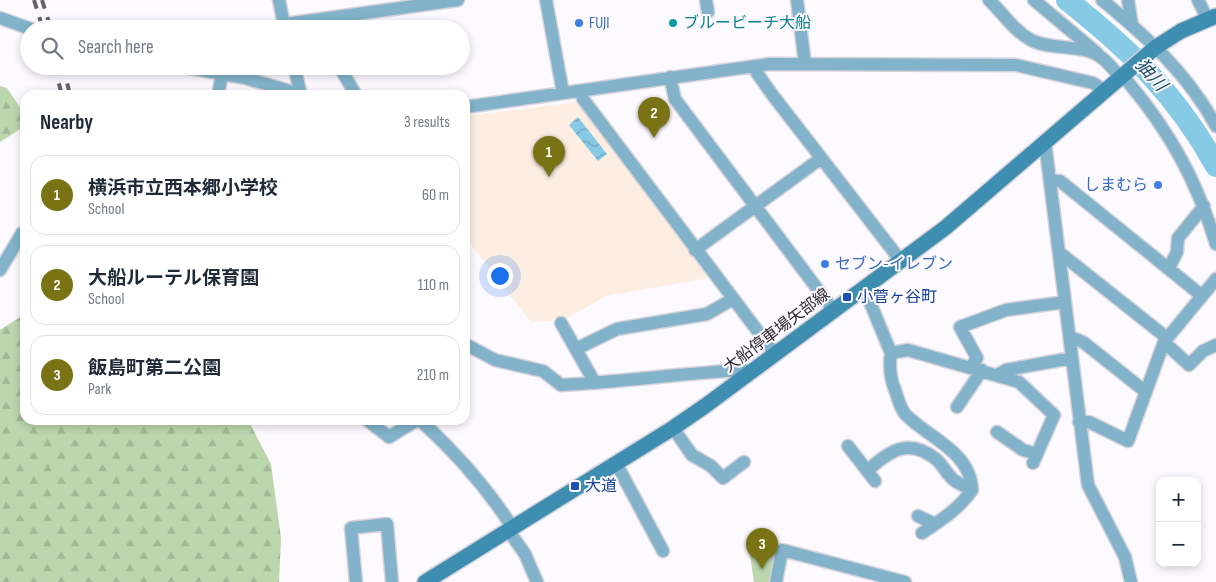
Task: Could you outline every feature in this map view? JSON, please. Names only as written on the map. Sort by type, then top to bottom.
[{"type":"main road","points":[[1154,48],[1181,31],[1212,18]]},
{"type":"main road","name":"大船停車場矢部線","points":[[425,582],[674,428],[945,228],[1105,91],[1124,78],[1154,48]]},
{"type":"street","points":[[280,0],[284,20]]},
{"type":"street","points":[[344,20],[458,0]]},
{"type":"street","points":[[546,0],[563,93]]},
{"type":"street","points":[[797,0],[805,64]]},
{"type":"street","points":[[989,0],[1013,26],[1031,40],[1054,47],[1090,52],[1101,57]]},
{"type":"street","points":[[1034,0],[1124,78],[1158,120],[1181,157],[1204,206],[1216,244]]},
{"type":"street","points":[[1102,0],[1172,62],[1200,99],[1216,126]]},
{"type":"street","points":[[1128,0],[1132,25]]},
{"type":"street","points":[[1198,0],[1212,18]]},
{"type":"street","points":[[0,18],[20,25]]},
{"type":"street","points":[[470,106],[757,66],[805,64],[1016,65],[1093,83],[1105,91]]},
{"type":"street","points":[[757,66],[757,72],[771,93],[820,159],[901,261]]},
{"type":"street","points":[[219,90],[222,75],[245,78],[286,90]]},
{"type":"street","points":[[296,75],[299,90]]},
{"type":"street","points":[[344,75],[353,90]]},
{"type":"street","points":[[670,77],[675,99],[834,310]]},
{"type":"street","points":[[581,91],[583,100],[775,354]]},
{"type":"street","points":[[1200,99],[1216,109]]},
{"type":"street","points":[[1046,142],[1088,485],[1125,556],[1131,582]]},
{"type":"street","points":[[695,250],[820,159]]},
{"type":"street","points":[[1051,181],[1060,180],[1201,295]]},
{"type":"street","points":[[1170,268],[1177,252],[1178,238],[1204,206]]},
{"type":"street","points":[[0,270],[20,236]]},
{"type":"street","points":[[1060,253],[1165,340],[1189,365],[1203,351],[1216,345]]},
{"type":"street","points":[[1079,422],[1089,422],[1128,441],[1165,340],[1216,279]]},
{"type":"street","points":[[864,288],[891,353],[889,364],[892,384],[904,413],[961,459],[968,470],[972,490],[964,501],[922,534]]},
{"type":"street","points":[[576,349],[617,329],[707,314],[733,299]]},
{"type":"street","points":[[957,407],[976,368],[977,358],[960,327],[1006,310],[1065,302]]},
{"type":"street","points":[[561,323],[596,383]]},
{"type":"street","points":[[1070,337],[1083,342],[1146,392]]},
{"type":"street","points":[[470,347],[495,360],[543,370],[561,385],[701,372],[744,370],[749,373]]},
{"type":"street","points":[[891,353],[908,350],[976,368],[1019,382],[1054,415],[1035,458],[997,432]]},
{"type":"street","points":[[998,375],[1006,370],[1072,358]]},
{"type":"street","points":[[373,425],[389,438],[410,425]]},
{"type":"street","points":[[424,425],[446,444],[491,494],[525,554],[536,582]]},
{"type":"street","points":[[674,428],[692,455],[711,466],[724,478],[744,462]]},
{"type":"street","points":[[848,446],[871,476],[885,455],[900,447],[917,449],[936,459],[954,480],[972,490]]},
{"type":"street","points":[[616,463],[663,551]]},
{"type":"street","points":[[918,516],[935,524]]},
{"type":"street","points":[[356,582],[351,528],[387,524],[392,582]]},
{"type":"street","points":[[776,582],[782,550],[905,582]]},
{"type":"shaded area","points":[[577,102],[710,278],[606,296],[562,321],[559,316],[552,319],[554,321],[531,322],[470,243],[470,115]]},
{"type":"green space","points":[[0,86],[7,88],[20,108],[20,129],[0,142]]},
{"type":"green space","points":[[20,317],[20,425],[251,425],[271,464],[281,538],[279,582],[0,582],[0,330]]},
{"type":"green space","points":[[776,551],[770,582],[754,582],[750,555]]},
{"type":"water","points":[[578,117],[607,154],[598,161],[569,125]]},
{"type":"waterway","name":"㹨川","points":[[1067,0],[1132,56],[1168,95],[1185,117],[1216,166]]},
{"type":"railway","points":[[34,0],[40,20]]},
{"type":"railway","points":[[42,0],[48,20]]},
{"type":"railway","points":[[56,75],[61,90]]},
{"type":"railway","points":[[65,75],[69,90]]},
{"type":"place","name":"FUJI","points":[[579,23]]},
{"type":"place","name":"ブルービーチ大船","points":[[673,23]]},
{"type":"place","name":"大船ルーテル保育園","points":[[654,138]]},
{"type":"place","name":"横浜市立西本郷小学校","points":[[549,177]]},
{"type":"place","name":"しまむら","points":[[1158,185]]},
{"type":"place","name":"セブン-イレブン","points":[[825,264]]},
{"type":"place","name":"小菅ヶ谷町","points":[[847,297]]},
{"type":"place","name":"大道","points":[[575,486]]},
{"type":"place","name":"飯島町第二公園","points":[[762,569]]}]
